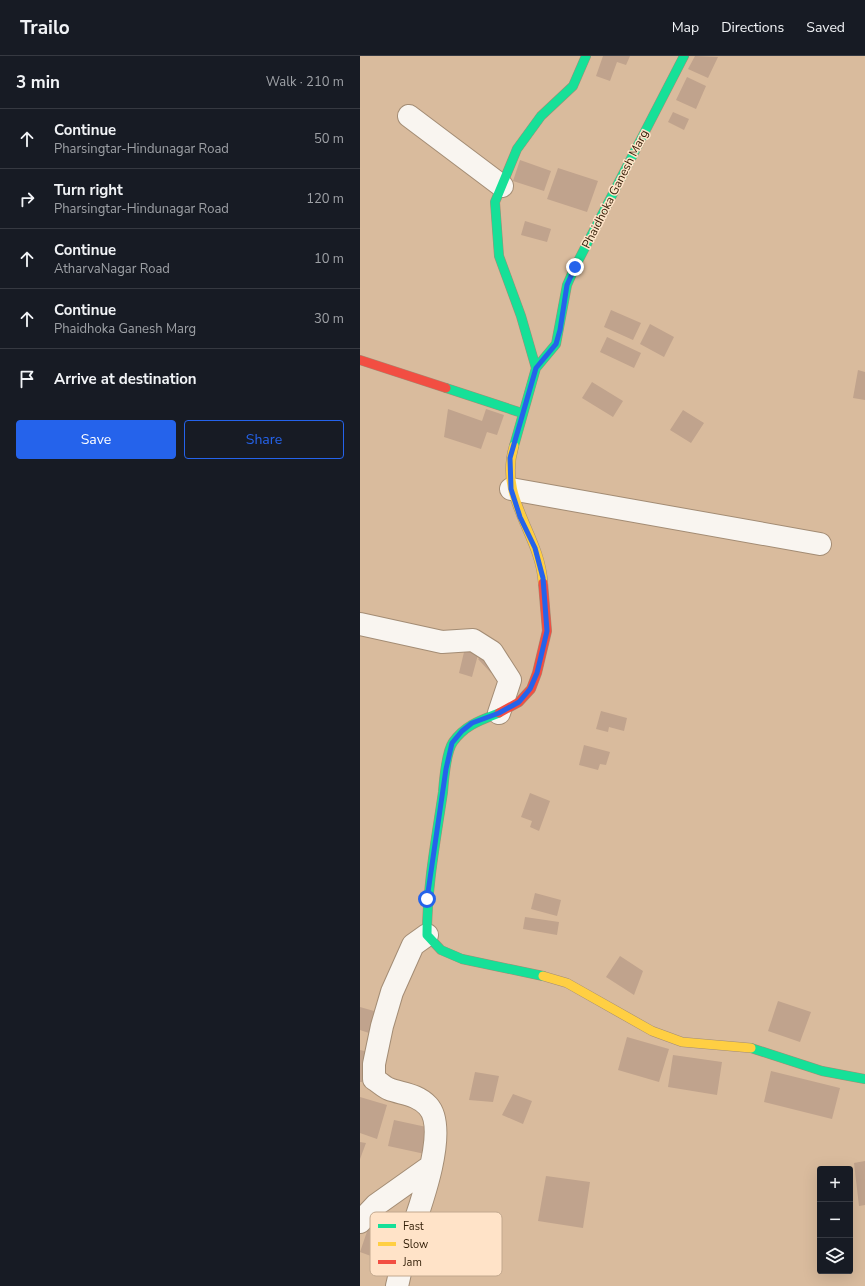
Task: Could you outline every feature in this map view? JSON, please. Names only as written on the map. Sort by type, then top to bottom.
[{"type":"street","points":[[586,56],[573,86],[542,116],[517,148],[495,202],[499,256],[521,316],[536,368],[510,458],[511,489],[520,517],[535,548],[543,578],[547,631],[537,673],[530,689],[519,702],[499,713],[472,723],[462,731],[452,743],[446,769],[427,899],[427,935],[441,950],[462,959],[535,973],[566,983],[652,1031],[682,1042],[754,1048],[822,1071],[865,1078]]},
{"type":"street","name":"Phaidhoka Ganesh Marg","points":[[536,368],[556,344],[560,330],[567,285],[575,267],[684,56]]},
{"type":"street","points":[[409,116],[502,186]]},
{"type":"street","points":[[360,360],[522,413]]},
{"type":"street","points":[[511,489],[820,544]]},
{"type":"street","points":[[360,624],[442,642],[473,640],[492,652],[510,680],[499,713]]},
{"type":"street","points":[[419,1212],[425,1193],[434,1151],[435,1124],[428,1106],[412,1095],[388,1089],[374,1079],[374,1064],[382,1026],[392,992],[413,945],[427,935]]},
{"type":"street","points":[[360,1222],[376,1205],[431,1166]]},
{"type":"street","points":[[397,1286],[399,1276]]},
{"type":"building","points":[[603,56],[630,56],[626,65],[617,62],[610,81],[596,76]]},
{"type":"building","points":[[695,56],[718,57],[708,78],[688,69]]},
{"type":"building","points":[[687,77],[706,86],[696,109],[676,100]]},
{"type":"building","points":[[673,112],[689,119],[684,130],[668,122]]},
{"type":"building","points":[[520,160],[551,171],[544,191],[513,181]]},
{"type":"building","points":[[558,168],[598,181],[587,212],[547,199]]},
{"type":"building","points":[[525,221],[551,229],[547,242],[521,235]]},
{"type":"building","points":[[611,310],[641,323],[633,340],[604,327]]},
{"type":"building","points":[[650,324],[674,337],[664,357],[640,344]]},
{"type":"building","points":[[607,337],[641,353],[634,368],[600,352]]},
{"type":"building","points":[[858,370],[865,372],[865,400],[853,398]]},
{"type":"building","points":[[592,382],[623,401],[613,417],[582,398]]},
{"type":"building","points":[[448,409],[482,421],[486,409],[504,415],[497,435],[487,432],[481,449],[444,437]]},
{"type":"building","points":[[683,410],[704,423],[691,443],[670,430]]},
{"type":"building","points":[[465,648],[479,651],[472,677],[459,673]]},
{"type":"building","points":[[487,652],[499,666],[491,673],[478,659]]},
{"type":"building","points":[[601,711],[627,718],[624,731],[609,727],[608,732],[596,729]]},
{"type":"building","points":[[584,745],[610,752],[606,765],[600,764],[598,770],[579,765]]},
{"type":"building","points":[[530,793],[550,801],[539,831],[530,827],[532,821],[521,817]]},
{"type":"building","points":[[535,893],[561,900],[557,916],[531,909]]},
{"type":"building","points":[[525,917],[559,922],[557,935],[523,929]]},
{"type":"building","points":[[620,956],[643,971],[634,995],[606,977]]},
{"type":"building","points":[[778,1001],[811,1012],[800,1042],[768,1031]]},
{"type":"building","points":[[360,1007],[381,1013],[375,1035],[360,1030]]},
{"type":"building","points":[[627,1037],[669,1049],[659,1082],[618,1070]]},
{"type":"building","points":[[360,1050],[369,1052],[362,1082],[360,1082]]},
{"type":"building","points":[[673,1055],[722,1062],[717,1095],[668,1087]]},
{"type":"building","points":[[771,1071],[840,1088],[832,1119],[764,1102]]},
{"type":"building","points":[[475,1072],[499,1076],[493,1102],[469,1100]]},
{"type":"building","points":[[513,1094],[532,1101],[523,1124],[502,1115]]},
{"type":"building","points":[[360,1097],[387,1105],[377,1139],[360,1133]]},
{"type":"building","points":[[394,1120],[431,1128],[425,1154],[388,1146]]},
{"type":"building","points":[[360,1142],[366,1143],[360,1159]]},
{"type":"building","points":[[865,1161],[865,1205],[859,1206],[854,1163]]},
{"type":"building","points":[[546,1176],[590,1182],[583,1228],[538,1221]]},
{"type":"building","points":[[370,1223],[370,1256],[360,1252]]},
{"type":"traffic: fast","points":[[514,446],[536,368],[521,316],[499,256],[495,202],[517,149],[541,116],[573,86],[586,56]]},
{"type":"traffic: fast","points":[[536,368],[556,344],[567,285],[575,267],[684,56]]},
{"type":"traffic: fast","points":[[446,388],[522,413]]},
{"type":"traffic: fast","points":[[499,713],[468,727],[453,742],[449,752],[430,881],[427,935],[441,950],[462,959],[543,976]]},
{"type":"traffic: fast","points":[[751,1048],[822,1071],[865,1079]]},
{"type":"traffic: slow","points":[[514,446],[511,465],[511,483],[521,516],[535,548],[543,583]]},
{"type":"traffic: slow","points":[[543,976],[567,983],[652,1031],[682,1042],[751,1048]]},
{"type":"traffic: jam","points":[[360,360],[446,388]]},
{"type":"traffic: jam","points":[[499,713],[519,702],[531,689],[537,673],[547,631],[543,583]]},
{"type":"route","points":[[427,899],[446,769],[452,743],[462,731],[472,723],[499,713],[519,702],[530,689],[537,673],[547,631],[543,578],[535,548],[520,517],[511,489],[510,458],[536,368],[556,344],[560,330],[567,285],[575,267]]}]
